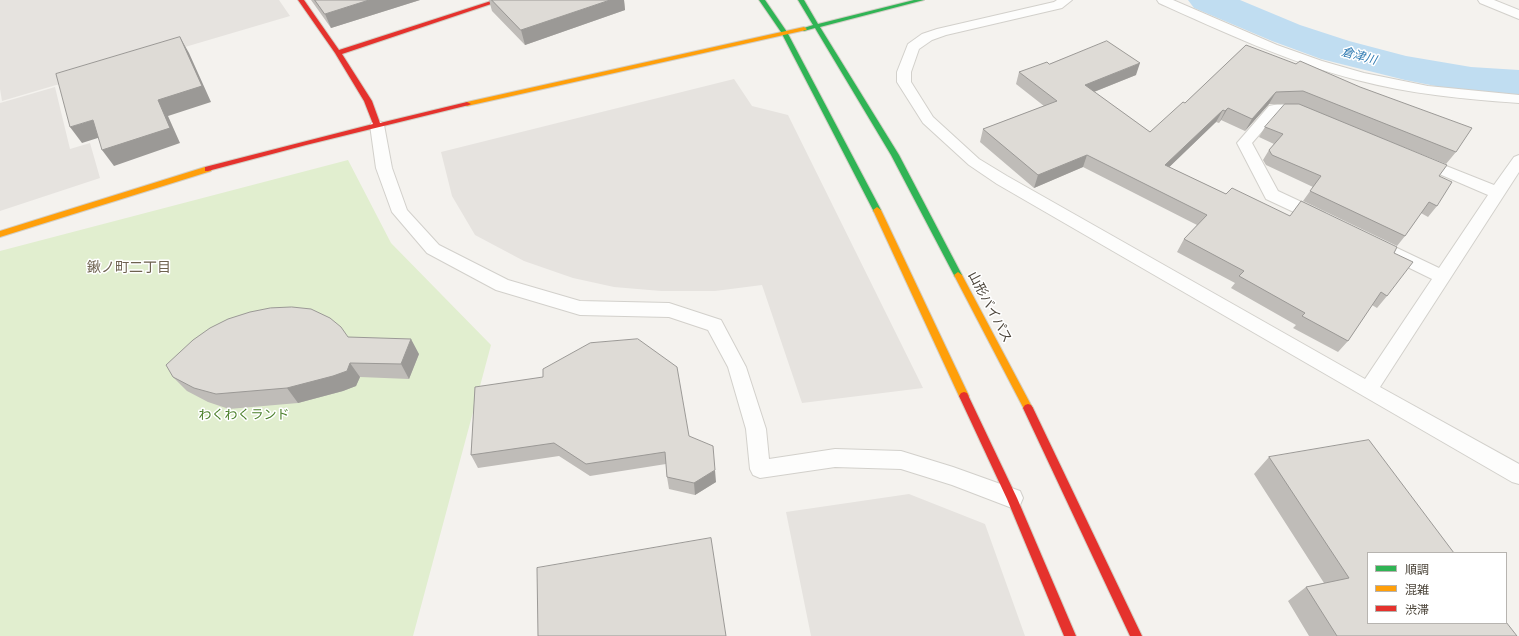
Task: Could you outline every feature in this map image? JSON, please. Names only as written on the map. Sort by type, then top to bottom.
[{"type":"main road","points":[[301,0],[338,53],[368,101],[377,125]]},
{"type":"main road","points":[[338,53],[500,0]]},
{"type":"main road","points":[[762,0],[784,32],[864,181],[1012,498],[1070,636]]},
{"type":"main road","name":"山形バイパス","points":[[800,0],[818,26],[895,155],[1036,422],[1136,636]]},
{"type":"main road","points":[[0,234],[228,163],[377,125],[784,32],[818,26],[921,0]]},
{"type":"lane","points":[[1066,0],[1058,5],[942,32],[927,37],[913,47],[904,72],[904,82],[911,96],[928,120],[974,162],[1002,180],[1519,475]]},
{"type":"lane","points":[[1163,0],[1281,51],[1341,71],[1414,88],[1519,99]]},
{"type":"lane","points":[[1484,0],[1519,15]]},
{"type":"lane","points":[[1317,118],[1295,109],[1274,109],[1244,143],[1272,195],[1329,222]]},
{"type":"lane","points":[[377,125],[384,168],[400,212],[433,249],[502,285],[580,308],[669,310],[715,325],[737,367],[756,429],[760,469],[835,458],[901,460],[953,476],[1012,498]]},
{"type":"lane","points":[[1411,157],[1498,193]]},
{"type":"lane","points":[[1368,390],[1519,160]]},
{"type":"lane","points":[[1379,246],[1442,277]]},
{"type":"green space","name":"わくわくランド","points":[[348,160],[391,243],[491,345],[413,636],[0,636],[0,251]]},
{"type":"shaded area","points":[[0,0],[279,0],[290,16],[2,101],[0,89]]},
{"type":"shaded area","points":[[734,79],[752,106],[788,115],[923,388],[802,403],[762,285],[715,291],[661,291],[614,287],[573,278],[524,261],[475,235],[452,196],[441,152]]},
{"type":"shaded area","points":[[55,87],[70,149],[90,143],[100,178],[0,211],[0,103]]},
{"type":"shaded area","points":[[909,494],[985,524],[1025,636],[811,636],[786,512]]},
{"type":"building","points":[[315,0],[369,0],[325,14]]},
{"type":"building","points":[[492,0],[610,0],[521,30]]},
{"type":"building","points":[[180,37],[202,86],[158,100],[170,128],[102,150],[93,120],[70,127],[56,74]]},
{"type":"building","points":[[1107,41],[1140,63],[1085,85],[1150,132],[1183,102],[1185,103],[1246,45],[1296,64],[1300,61],[1360,87],[1472,128],[1456,152],[1303,91],[1276,92],[1252,119],[1228,108],[1225,111],[1223,110],[1165,165],[1226,194],[1232,188],[1290,216],[1301,201],[1397,247],[1394,253],[1413,262],[1387,296],[1381,292],[1348,341],[1302,316],[1305,313],[1239,276],[1244,271],[1184,239],[1207,215],[1087,155],[1038,175],[983,129],[1057,101],[1019,72],[1047,62],[1049,64]]},
{"type":"building","points":[[1285,104],[1299,104],[1447,165],[1439,176],[1452,182],[1437,206],[1429,202],[1405,236],[1310,191],[1321,176],[1272,155],[1269,150],[1283,134],[1265,127]]},
{"type":"building","points":[[292,307],[311,309],[330,318],[341,327],[348,337],[411,339],[401,364],[350,363],[347,371],[287,388],[216,394],[194,388],[173,377],[166,365],[193,340],[210,328],[228,319],[270,308]]},
{"type":"building","points":[[638,339],[677,367],[689,436],[713,446],[715,470],[694,483],[667,477],[665,452],[586,464],[554,443],[471,455],[475,387],[543,377],[543,369],[590,343]]},
{"type":"building","points":[[1369,440],[1453,552],[1367,552],[1367,624],[1507,623],[1517,636],[1337,636],[1306,587],[1349,578],[1269,457]]},
{"type":"building","points":[[711,538],[726,636],[538,636],[537,568]]},
{"type":"waterway","name":"倉津川","points":[[1207,0],[1286,33],[1335,50],[1405,68],[1471,80],[1519,83]]},
{"type":"traffic: fast","points":[[762,0],[784,32],[877,210]]},
{"type":"traffic: fast","points":[[801,0],[895,155],[958,275]]},
{"type":"traffic: fast","points":[[804,29],[921,0]]},
{"type":"traffic: slow","points":[[467,104],[804,29]]},
{"type":"traffic: slow","points":[[0,234],[208,169]]},
{"type":"traffic: slow","points":[[877,210],[964,396]]},
{"type":"traffic: slow","points":[[958,275],[1028,408]]},
{"type":"traffic: jam","points":[[301,0],[338,53],[368,101],[377,125]]},
{"type":"traffic: jam","points":[[338,53],[500,0]]},
{"type":"traffic: jam","points":[[208,169],[305,143],[467,104]]},
{"type":"traffic: jam","points":[[964,396],[1012,498],[1070,636]]},
{"type":"traffic: jam","points":[[1028,408],[1136,636]]},
{"type":"district","name":"鍬ノ町二丁目","points":[[129,268]]}]
